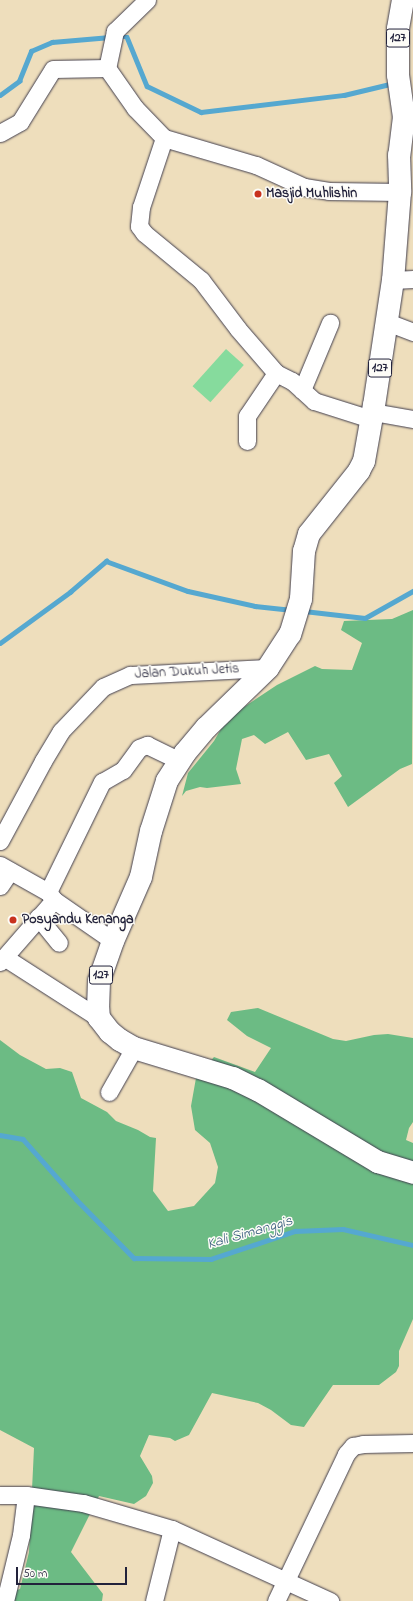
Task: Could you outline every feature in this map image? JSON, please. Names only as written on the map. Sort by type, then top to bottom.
[{"type":"main road","name":"127","points":[[99,1018],[99,981],[113,941],[141,877],[151,831],[163,792],[180,761],[206,728],[268,668],[290,634],[301,599],[304,551],[308,534],[359,471],[364,461],[387,322],[403,279],[406,156],[404,117],[398,76],[398,29],[403,0]]},
{"type":"main road","points":[[99,1018],[120,1040],[134,1048],[233,1078],[258,1090],[378,1162],[413,1173]]},
{"type":"street","points":[[148,0],[113,38],[107,68],[135,108],[164,138],[256,165],[304,187],[329,191],[404,198]]},
{"type":"street","points":[[0,133],[20,122],[53,69],[107,68]]},
{"type":"street","points":[[164,138],[141,207],[139,226],[144,233],[201,280],[238,329],[276,373],[292,381],[314,401],[372,416],[413,419]]},
{"type":"street","points":[[387,322],[413,332]]},
{"type":"street","points":[[302,390],[330,323]]},
{"type":"street","points":[[247,442],[247,416],[276,373]]},
{"type":"street","name":"Jalan Dukuh Jetis","points":[[0,841],[43,760],[61,731],[103,687],[130,675],[268,668]]},
{"type":"street","points":[[99,1018],[2,960],[38,917],[51,896],[102,782],[123,770],[139,748],[147,745],[180,761]]},
{"type":"street","points":[[0,886],[5,868],[51,896],[113,941]]},
{"type":"street","points":[[38,917],[59,943]]},
{"type":"street","points":[[109,1092],[134,1048]]},
{"type":"street","points":[[276,1601],[346,1454],[353,1446],[363,1444],[413,1443]]},
{"type":"street","points":[[0,1495],[26,1495],[83,1502],[172,1529],[330,1601]]},
{"type":"street","points":[[5,1601],[21,1535],[26,1495]]},
{"type":"street","points":[[154,1601],[172,1529]]},
{"type":"green space","points":[[226,349],[244,365],[210,402],[193,386]]},
{"type":"green space","points":[[413,610],[412,764],[400,769],[348,807],[334,783],[342,776],[329,754],[306,760],[288,732],[265,744],[254,735],[242,739],[236,769],[241,784],[207,788],[200,787],[186,791],[182,796],[188,773],[214,741],[221,729],[241,709],[277,685],[315,666],[322,669],[352,670],[362,643],[341,630],[344,621],[392,619]]},
{"type":"green space","points":[[258,1008],[333,1039],[346,1041],[374,1035],[388,1034],[413,1038],[413,1122],[409,1128],[406,1140],[413,1143],[413,1319],[399,1351],[399,1366],[396,1372],[379,1385],[333,1385],[304,1427],[291,1425],[271,1410],[258,1403],[212,1393],[189,1435],[175,1441],[170,1438],[149,1435],[140,1456],[152,1476],[153,1483],[146,1496],[134,1504],[99,1496],[71,1552],[103,1594],[102,1601],[0,1601],[0,1596],[20,1589],[29,1552],[34,1448],[0,1430],[0,1040],[20,1055],[46,1069],[60,1068],[72,1072],[81,1098],[107,1112],[116,1121],[138,1130],[150,1137],[156,1138],[153,1191],[168,1211],[194,1206],[215,1183],[218,1167],[210,1143],[195,1130],[191,1106],[196,1078],[214,1057],[255,1072],[271,1048],[247,1036],[227,1020],[231,1012]]},
{"type":"waterway","points":[[0,95],[19,81],[31,51],[52,42],[110,37]]},
{"type":"waterway","points":[[117,37],[127,37],[147,86],[201,112],[344,95],[394,83]]},
{"type":"waterway","points":[[0,643],[70,592],[106,561],[188,591],[255,606],[292,610]]},
{"type":"waterway","points":[[304,611],[365,618],[413,591]]},
{"type":"waterway","name":"Kali Simanggis","points":[[0,1135],[23,1139],[76,1199],[134,1258],[211,1259],[295,1231],[343,1229],[413,1245]]},
{"type":"place","name":"Masjid Muhlishin","points":[[258,194]]},
{"type":"place","name":"Posyandu Kenanga","points":[[13,920]]}]
